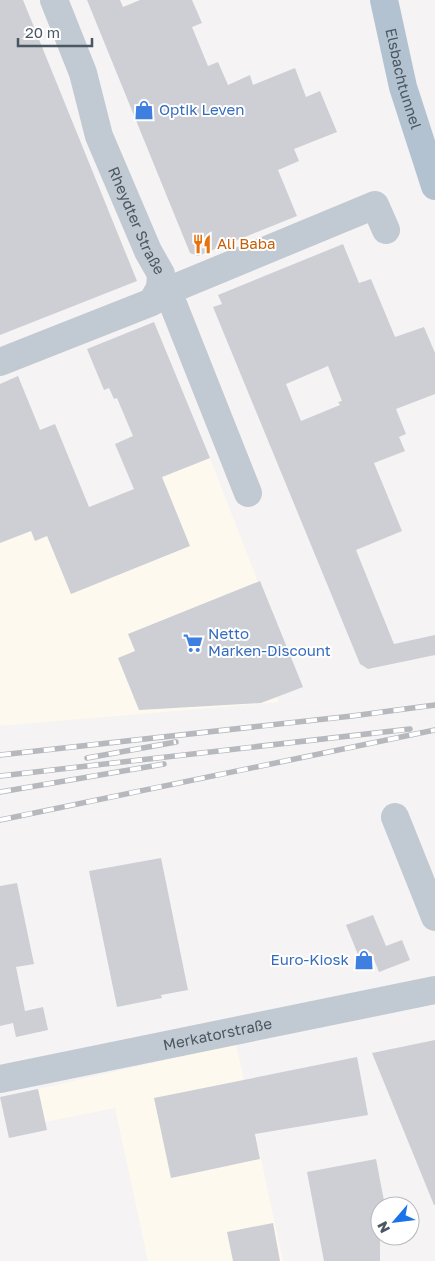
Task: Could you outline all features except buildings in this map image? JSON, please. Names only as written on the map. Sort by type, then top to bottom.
[{"type":"main road","name":"Elsbachtunnel","points":[[384,0],[403,87],[435,186]]},
{"type":"street","name":"Rheydter Straße","points":[[54,0],[83,73],[99,136],[148,252],[161,274],[160,288],[172,304],[248,493]]},
{"type":"street","points":[[0,362],[152,302],[160,288],[176,287],[375,205],[386,230]]},
{"type":"street","points":[[395,817],[435,917]]},
{"type":"street","name":"Merkatorstraße","points":[[0,1078],[435,990]]},
{"type":"shaded area","points":[[210,458],[258,582],[234,592],[279,702],[0,726],[0,543]]},
{"type":"shaded area","points":[[236,1044],[283,1261],[148,1261],[115,1108],[45,1122],[38,1089]]},
{"type":"railway","points":[[0,755],[435,705]]},
{"type":"railway","points":[[0,776],[410,729]]},
{"type":"railway","points":[[0,820],[435,730]]},
{"type":"railway","points":[[87,758],[176,742]]},
{"type":"railway","points":[[0,792],[164,764]]},
{"type":"place","name":"Optik Leven","points":[[144,110]]},
{"type":"place","name":"Ali Baba","points":[[202,244]]},
{"type":"place","name":"Netto Marken-Discount","points":[[193,643]]},
{"type":"place","name":"Euro-Kiosk","points":[[364,960]]}]
